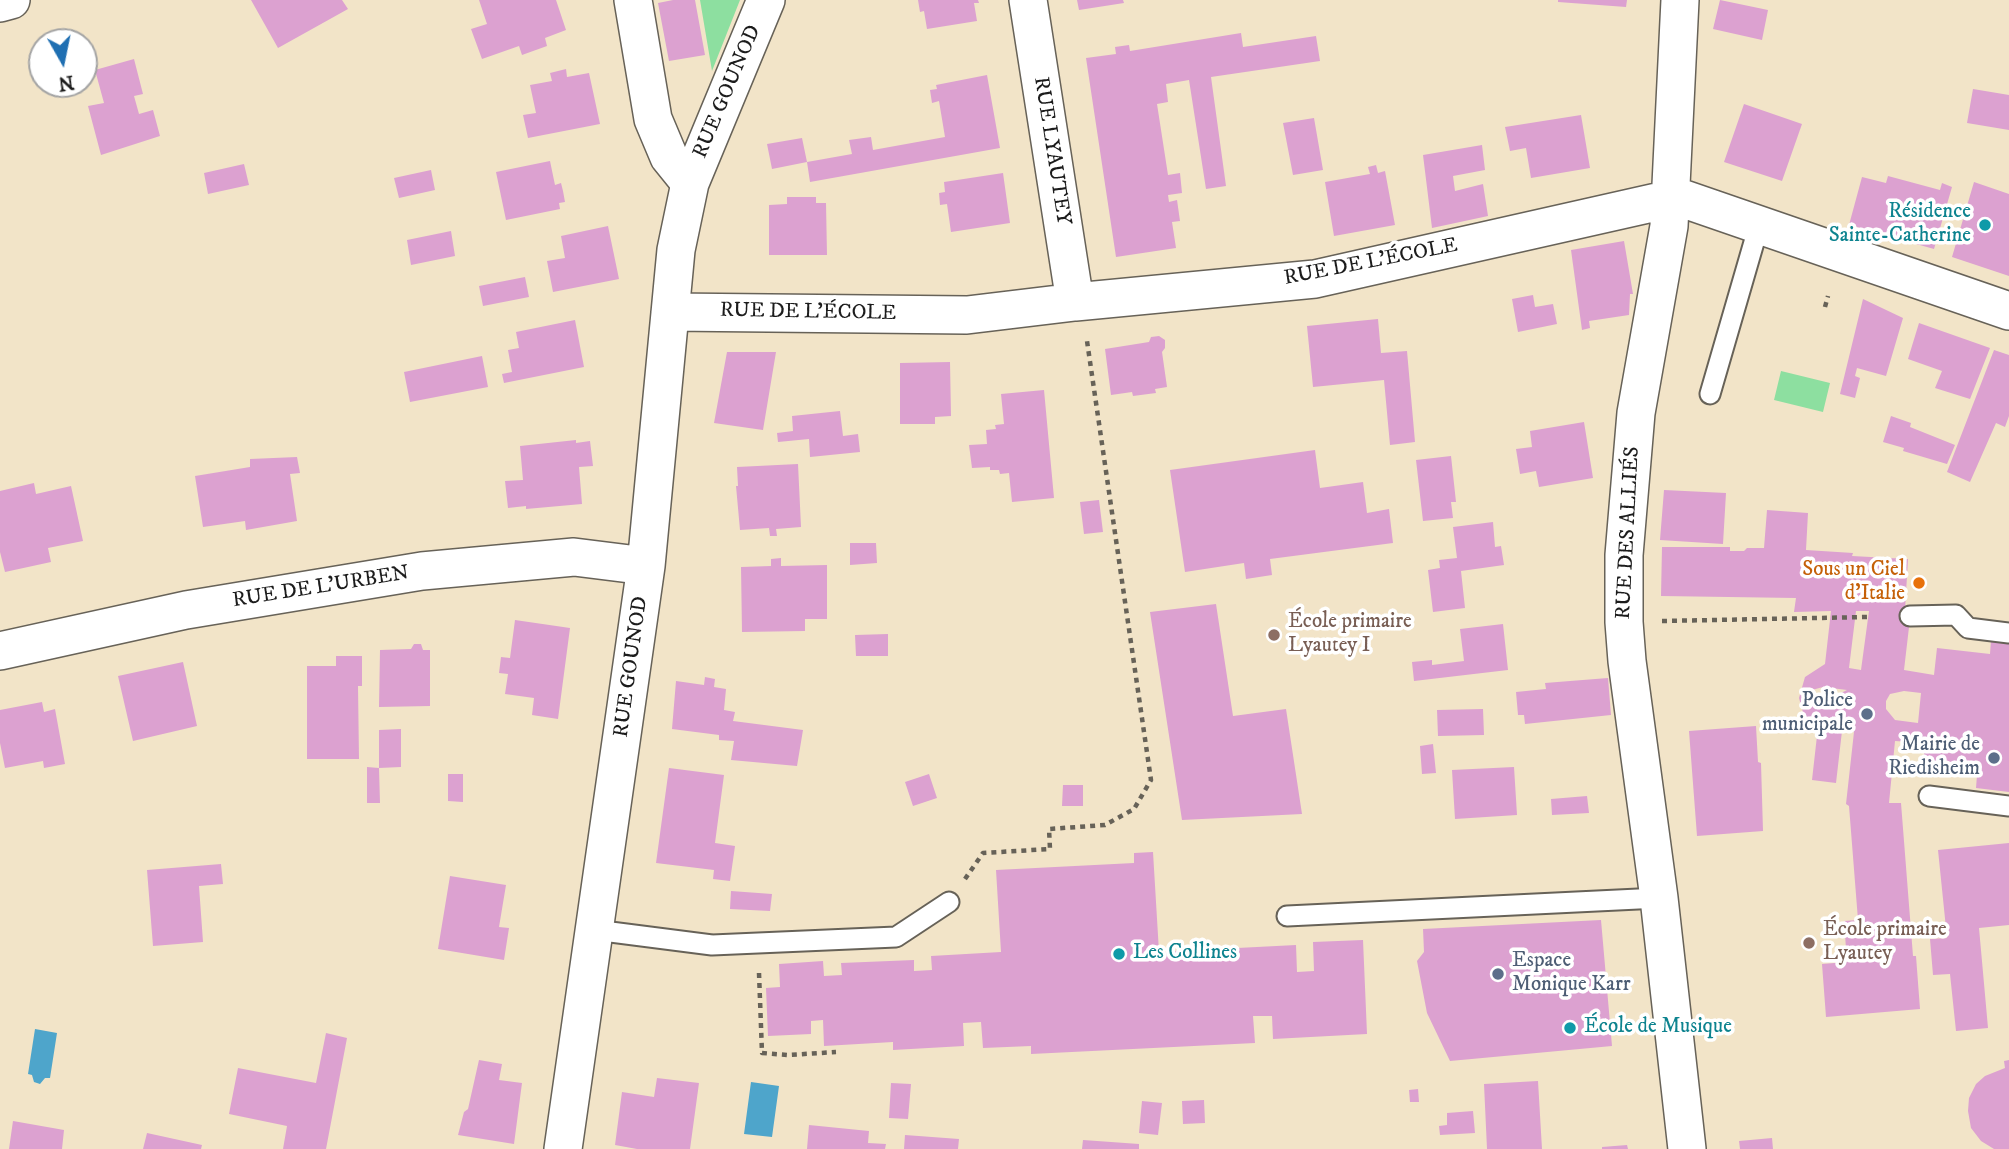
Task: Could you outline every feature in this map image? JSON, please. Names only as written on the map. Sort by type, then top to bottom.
[{"type":"street","points":[[0,3],[11,0]]},
{"type":"street","name":"RUE GOUNOD","points":[[633,0],[653,119],[669,157],[690,183]]},
{"type":"street","name":"RUE GOUNOD","points":[[563,1149],[646,566],[676,250],[690,183],[766,0]]},
{"type":"street","name":"RUE LYAUTEY","points":[[1028,0],[1075,302]]},
{"type":"street","name":"RUE DES ALLIÉS","points":[[1680,0],[1669,226],[1636,413],[1624,555],[1624,622],[1687,1149]]},
{"type":"street","name":"RUE DE L'ÉCOLE","points":[[670,312],[967,315],[1315,279],[1684,198],[2009,311]]},
{"type":"street","name":"RUE DE L'URBEN","points":[[0,651],[186,610],[422,571],[573,557],[646,566]]},
{"type":"lane","points":[[1710,394],[1759,225]]},
{"type":"lane","points":[[1910,616],[1956,615],[1968,628],[2009,633]]},
{"type":"lane","points":[[1929,796],[2009,806]]},
{"type":"lane","points":[[1286,916],[1659,898]]},
{"type":"lane","points":[[595,930],[712,945],[896,937],[949,902]]},
{"type":"path","points":[[1825,307],[1828,296]]},
{"type":"path","points":[[949,902],[983,853],[1050,849],[1049,829],[1105,825],[1134,809],[1151,780],[1087,339]]},
{"type":"path","points":[[1654,621],[1868,617]]},
{"type":"path","points":[[759,972],[762,1053],[788,1055],[836,1052]]},
{"type":"green space","points":[[700,0],[740,0],[712,71]]},
{"type":"green space","points":[[1781,371],[1830,383],[1823,412],[1774,400]]},
{"type":"water","points":[[35,1029],[57,1033],[50,1078],[45,1078],[40,1084],[34,1082],[32,1075],[28,1074]]},
{"type":"water","points":[[751,1082],[779,1086],[772,1137],[744,1134]]},
{"type":"building","points":[[251,0],[342,0],[348,9],[278,48]]},
{"type":"building","points":[[479,0],[556,0],[566,30],[545,38],[547,46],[522,55],[519,46],[482,59],[471,29],[487,24]]},
{"type":"building","points":[[695,0],[705,55],[669,61],[658,3]]},
{"type":"building","points":[[918,0],[978,0],[979,3],[974,3],[977,21],[927,29],[924,11],[920,12]]},
{"type":"building","points":[[1077,0],[1123,0],[1124,3],[1079,10]]},
{"type":"building","points":[[1558,0],[1627,0],[1626,7]]},
{"type":"building","points":[[1720,0],[1768,10],[1762,40],[1713,29]]},
{"type":"building","points":[[1241,33],[1243,47],[1316,36],[1320,61],[1211,77],[1226,186],[1206,189],[1189,80],[1166,84],[1168,102],[1157,104],[1168,175],[1180,173],[1182,193],[1168,195],[1169,202],[1177,200],[1180,221],[1172,222],[1176,248],[1116,257],[1086,58],[1116,54],[1115,47],[1129,45],[1130,51]]},
{"type":"building","points":[[134,59],[143,94],[134,96],[139,114],[153,110],[160,136],[101,155],[88,106],[104,103],[98,69]]},
{"type":"building","points":[[566,69],[567,77],[589,73],[600,124],[528,138],[523,115],[536,113],[530,85],[552,81],[550,73]]},
{"type":"building","points":[[987,75],[1000,148],[810,182],[807,162],[852,154],[849,140],[871,137],[873,150],[945,137],[939,101],[932,103],[930,90],[937,89],[936,85]]},
{"type":"building","points":[[1973,89],[2009,95],[2009,130],[1967,123]]},
{"type":"building","points":[[1744,104],[1802,124],[1782,181],[1724,162]]},
{"type":"building","points":[[1581,115],[1590,168],[1531,178],[1526,148],[1510,151],[1505,127]]},
{"type":"building","points":[[1314,118],[1323,170],[1293,175],[1283,123]]},
{"type":"building","points":[[802,138],[807,162],[772,169],[767,144]]},
{"type":"building","points":[[1482,145],[1485,170],[1453,176],[1455,191],[1483,184],[1488,216],[1432,228],[1423,155]]},
{"type":"building","points":[[550,161],[555,185],[561,183],[563,191],[565,202],[559,203],[560,209],[506,220],[496,172]]},
{"type":"building","points":[[244,164],[249,185],[208,194],[204,173]]},
{"type":"building","points":[[1376,165],[1378,173],[1385,171],[1395,225],[1334,236],[1325,182],[1370,174],[1368,167]]},
{"type":"building","points":[[431,170],[435,190],[399,198],[394,178]]},
{"type":"building","points":[[1003,173],[1010,223],[951,232],[947,204],[940,205],[939,193],[945,192],[944,182]]},
{"type":"building","points":[[1888,176],[1940,190],[1942,183],[1952,187],[1934,249],[1849,225],[1862,177],[1886,183]]},
{"type":"building","name":"Résidence Sainte-Catherine","points":[[1974,182],[2009,194],[2009,276],[1952,257]]},
{"type":"building","points":[[787,197],[816,197],[816,203],[826,203],[827,255],[769,255],[769,205],[787,204]]},
{"type":"building","points":[[608,226],[619,279],[553,292],[547,261],[565,258],[561,236]]},
{"type":"building","points":[[451,231],[455,256],[411,265],[407,240]]},
{"type":"building","points":[[1624,241],[1633,294],[1630,294],[1629,315],[1589,321],[1590,328],[1582,330],[1571,250]]},
{"type":"building","points":[[525,277],[529,297],[483,306],[479,286]]},
{"type":"building","points":[[1533,295],[1535,307],[1553,304],[1557,324],[1518,332],[1512,299]]},
{"type":"building","points":[[1863,299],[1903,318],[1886,376],[1857,368],[1855,376],[1860,378],[1855,398],[1840,394]]},
{"type":"building","points":[[1378,319],[1381,353],[1407,351],[1415,442],[1390,445],[1384,380],[1313,387],[1307,326]]},
{"type":"building","points":[[575,320],[584,367],[504,383],[502,374],[512,372],[508,350],[519,348],[516,332]]},
{"type":"building","points":[[1919,323],[1990,348],[1970,399],[1935,388],[1942,371],[1908,359]]},
{"type":"building","points":[[1159,336],[1165,340],[1162,352],[1167,387],[1155,389],[1156,393],[1111,395],[1105,349],[1149,342],[1151,337]]},
{"type":"building","points":[[1994,350],[2009,355],[2009,416],[2005,427],[1996,423],[1970,482],[1947,472]]},
{"type":"building","points":[[727,352],[776,352],[763,430],[714,423]]},
{"type":"building","points":[[482,356],[488,387],[410,402],[404,372]]},
{"type":"building","points":[[950,362],[951,416],[935,417],[935,424],[900,424],[900,363]]},
{"type":"building","points":[[1044,390],[1054,498],[1012,502],[1009,473],[1000,474],[999,470],[990,470],[990,467],[972,468],[969,445],[987,444],[986,430],[996,429],[995,425],[1004,424],[1001,394]]},
{"type":"building","points":[[840,411],[843,436],[858,434],[860,452],[810,457],[809,439],[778,442],[777,433],[793,431],[792,416]]},
{"type":"building","points":[[1891,416],[1911,423],[1910,427],[1955,445],[1947,464],[1883,442]]},
{"type":"building","points":[[1584,422],[1593,478],[1539,487],[1536,471],[1520,474],[1516,449],[1532,447],[1530,431]]},
{"type":"building","points":[[576,440],[576,443],[590,441],[593,466],[579,467],[582,504],[508,508],[505,481],[523,480],[520,446]]},
{"type":"building","points":[[1315,450],[1320,488],[1363,482],[1367,513],[1389,509],[1393,543],[1270,559],[1272,575],[1246,579],[1244,563],[1185,572],[1170,470]]},
{"type":"building","points":[[1451,456],[1456,502],[1451,502],[1453,518],[1423,521],[1416,460]]},
{"type":"building","points":[[297,457],[300,473],[290,474],[297,521],[246,530],[245,521],[203,527],[195,476],[250,467],[250,459]]},
{"type":"building","points":[[798,464],[801,527],[776,529],[777,536],[770,536],[769,528],[740,530],[737,467]]},
{"type":"building","points":[[34,483],[36,494],[71,486],[83,541],[48,548],[51,562],[5,572],[0,552],[0,491]]},
{"type":"building","points":[[1664,490],[1726,493],[1723,544],[1660,540]]},
{"type":"building","points":[[1099,500],[1103,532],[1084,534],[1080,502]]},
{"type":"building","points":[[1767,510],[1808,513],[1806,550],[1908,559],[1905,610],[1911,610],[1904,670],[1934,675],[1937,648],[1990,654],[1991,640],[2009,642],[2009,792],[1976,788],[1977,775],[1923,769],[1925,743],[1895,741],[1889,803],[1901,803],[1913,956],[1916,956],[1920,1009],[1826,1017],[1822,964],[1847,962],[1844,921],[1858,920],[1849,806],[1846,804],[1854,732],[1842,731],[1836,783],[1812,780],[1818,727],[1804,716],[1799,698],[1805,677],[1825,664],[1831,611],[1794,612],[1796,598],[1661,596],[1662,547],[1730,547],[1730,551],[1764,548]],"holes":[[[1856,611],[1869,611],[1861,670],[1849,668]],[[1823,687],[1847,690],[1839,694],[1837,700],[1838,704],[1845,707],[1813,702],[1810,693]],[[1904,691],[1921,693],[1918,723],[1895,720],[1886,709],[1890,694]]]},
{"type":"building","points":[[1493,522],[1495,547],[1501,546],[1504,565],[1461,571],[1465,608],[1433,612],[1428,570],[1440,568],[1439,560],[1457,558],[1453,527]]},
{"type":"building","points":[[850,543],[876,543],[877,563],[850,565]]},
{"type":"building","points":[[781,558],[781,566],[827,565],[827,619],[805,619],[805,631],[742,632],[741,567],[771,566],[771,559]]},
{"type":"building","points":[[1216,604],[1233,716],[1286,709],[1302,814],[1182,820],[1150,612]]},
{"type":"building","points":[[515,620],[570,628],[558,719],[532,715],[534,698],[505,694],[508,674],[499,673],[501,657],[510,658]]},
{"type":"building","points":[[1503,624],[1508,670],[1414,681],[1412,662],[1432,660],[1432,665],[1464,661],[1460,629]]},
{"type":"building","points":[[888,634],[888,656],[856,656],[855,635]]},
{"type":"building","points":[[414,644],[421,644],[423,650],[430,650],[430,706],[379,707],[380,650],[411,649]]},
{"type":"building","points":[[336,656],[362,656],[362,686],[358,686],[359,759],[307,759],[307,666],[336,666]]},
{"type":"building","points":[[183,662],[197,726],[133,741],[118,676]]},
{"type":"building","points":[[705,677],[715,679],[714,687],[726,689],[724,710],[735,712],[733,721],[803,730],[797,766],[731,760],[734,741],[719,740],[719,735],[672,729],[676,681],[704,685]]},
{"type":"building","points":[[1608,678],[1611,715],[1525,724],[1524,715],[1518,715],[1516,692],[1546,689],[1545,683]]},
{"type":"building","points":[[42,702],[44,712],[55,709],[65,764],[44,768],[43,761],[5,768],[0,743],[0,710]]},
{"type":"building","points":[[1483,709],[1484,735],[1438,736],[1437,710]]},
{"type":"building","points":[[1756,726],[1758,762],[1761,763],[1763,831],[1697,836],[1689,731]]},
{"type":"building","points":[[401,729],[401,767],[379,768],[379,730]]},
{"type":"building","points":[[1433,744],[1436,773],[1422,774],[1420,746]]},
{"type":"building","points":[[367,767],[379,768],[380,803],[367,803]]},
{"type":"building","points":[[1514,767],[1517,815],[1455,819],[1452,770]]},
{"type":"building","points":[[669,768],[724,775],[715,843],[735,846],[730,881],[713,879],[714,870],[656,863]]},
{"type":"building","points":[[448,774],[463,774],[463,802],[448,801]]},
{"type":"building","points":[[929,774],[937,798],[913,806],[905,782]]},
{"type":"building","points":[[1063,785],[1083,785],[1083,806],[1062,806]]},
{"type":"building","points":[[1587,796],[1589,813],[1552,815],[1551,799]]},
{"type":"building","points":[[2009,843],[2009,925],[1979,928],[1988,1028],[1956,1031],[1950,974],[1933,975],[1930,939],[1947,938],[1938,850]]},
{"type":"building","name":"Les Collines","points":[[1153,852],[1159,952],[1296,945],[1297,972],[1314,971],[1313,942],[1363,940],[1367,1034],[1273,1039],[1272,1016],[1253,1016],[1255,1043],[1031,1054],[1031,1046],[983,1048],[981,1022],[963,1023],[964,1046],[893,1050],[893,1042],[824,1046],[823,1020],[811,1021],[811,1034],[768,1036],[766,988],[780,987],[779,964],[823,961],[824,976],[842,975],[841,963],[914,960],[914,971],[932,970],[931,956],[1001,952],[996,870],[1134,863],[1134,853]]},
{"type":"building","points":[[221,864],[223,884],[199,886],[203,942],[153,946],[147,870]]},
{"type":"building","points":[[450,876],[506,885],[499,927],[509,928],[504,960],[438,949]]},
{"type":"building","points":[[731,891],[772,894],[770,911],[730,909]]},
{"type":"building","points":[[1601,920],[1612,1046],[1450,1061],[1427,1013],[1417,961],[1424,952],[1423,929]]},
{"type":"building","points":[[326,1033],[347,1038],[326,1149],[283,1149],[287,1126],[229,1114],[238,1068],[316,1083]]},
{"type":"building","points":[[479,1060],[502,1064],[499,1080],[522,1083],[514,1144],[458,1135],[464,1112],[468,1109]]},
{"type":"building","points":[[2009,1060],[2009,1149],[1994,1149],[1981,1141],[1971,1128],[1969,1098],[1976,1084],[1985,1076],[2005,1068],[2004,1061]]},
{"type":"building","points":[[657,1078],[699,1083],[690,1149],[637,1149],[615,1145],[622,1092],[654,1097]]},
{"type":"building","points":[[1538,1081],[1542,1149],[1487,1149],[1484,1084]]},
{"type":"building","points":[[891,1083],[911,1084],[908,1119],[889,1118]]},
{"type":"building","points":[[1418,1089],[1419,1102],[1410,1102],[1409,1090]]},
{"type":"building","points":[[1204,1100],[1205,1123],[1183,1124],[1182,1101]]},
{"type":"building","points":[[1142,1101],[1162,1103],[1158,1135],[1139,1133]]},
{"type":"building","points":[[1473,1111],[1475,1133],[1440,1135],[1439,1126],[1447,1125],[1447,1113]]},
{"type":"building","points":[[13,1121],[64,1130],[62,1149],[9,1149]]},
{"type":"building","points":[[809,1125],[869,1131],[868,1143],[886,1144],[885,1149],[807,1149]]},
{"type":"building","points":[[147,1133],[202,1145],[201,1149],[143,1149]]},
{"type":"building","points":[[905,1135],[959,1139],[958,1149],[904,1149]]},
{"type":"building","points":[[1772,1138],[1773,1149],[1740,1149],[1739,1141]]},
{"type":"building","points":[[1083,1140],[1139,1144],[1139,1149],[1082,1149]]},
{"type":"building","points":[[1627,1145],[1628,1149],[1602,1149],[1602,1147]]},
{"type":"place","name":"Résidence Sainte-Catherine","points":[[1985,225]]},
{"type":"place","name":"Sous un Ciel d'Italie","points":[[1919,583]]},
{"type":"place","name":"École primaire Lyautey I","points":[[1274,635]]},
{"type":"place","name":"Police municipale","points":[[1867,714]]},
{"type":"place","name":"Mairie de Riedisheim","points":[[1994,758]]},
{"type":"place","name":"École primaire Lyautey","points":[[1809,943]]},
{"type":"place","name":"Les Collines","points":[[1119,954]]},
{"type":"place","name":"Espace Monique Karr","points":[[1498,974]]},
{"type":"place","name":"École de Musique","points":[[1570,1028]]}]
